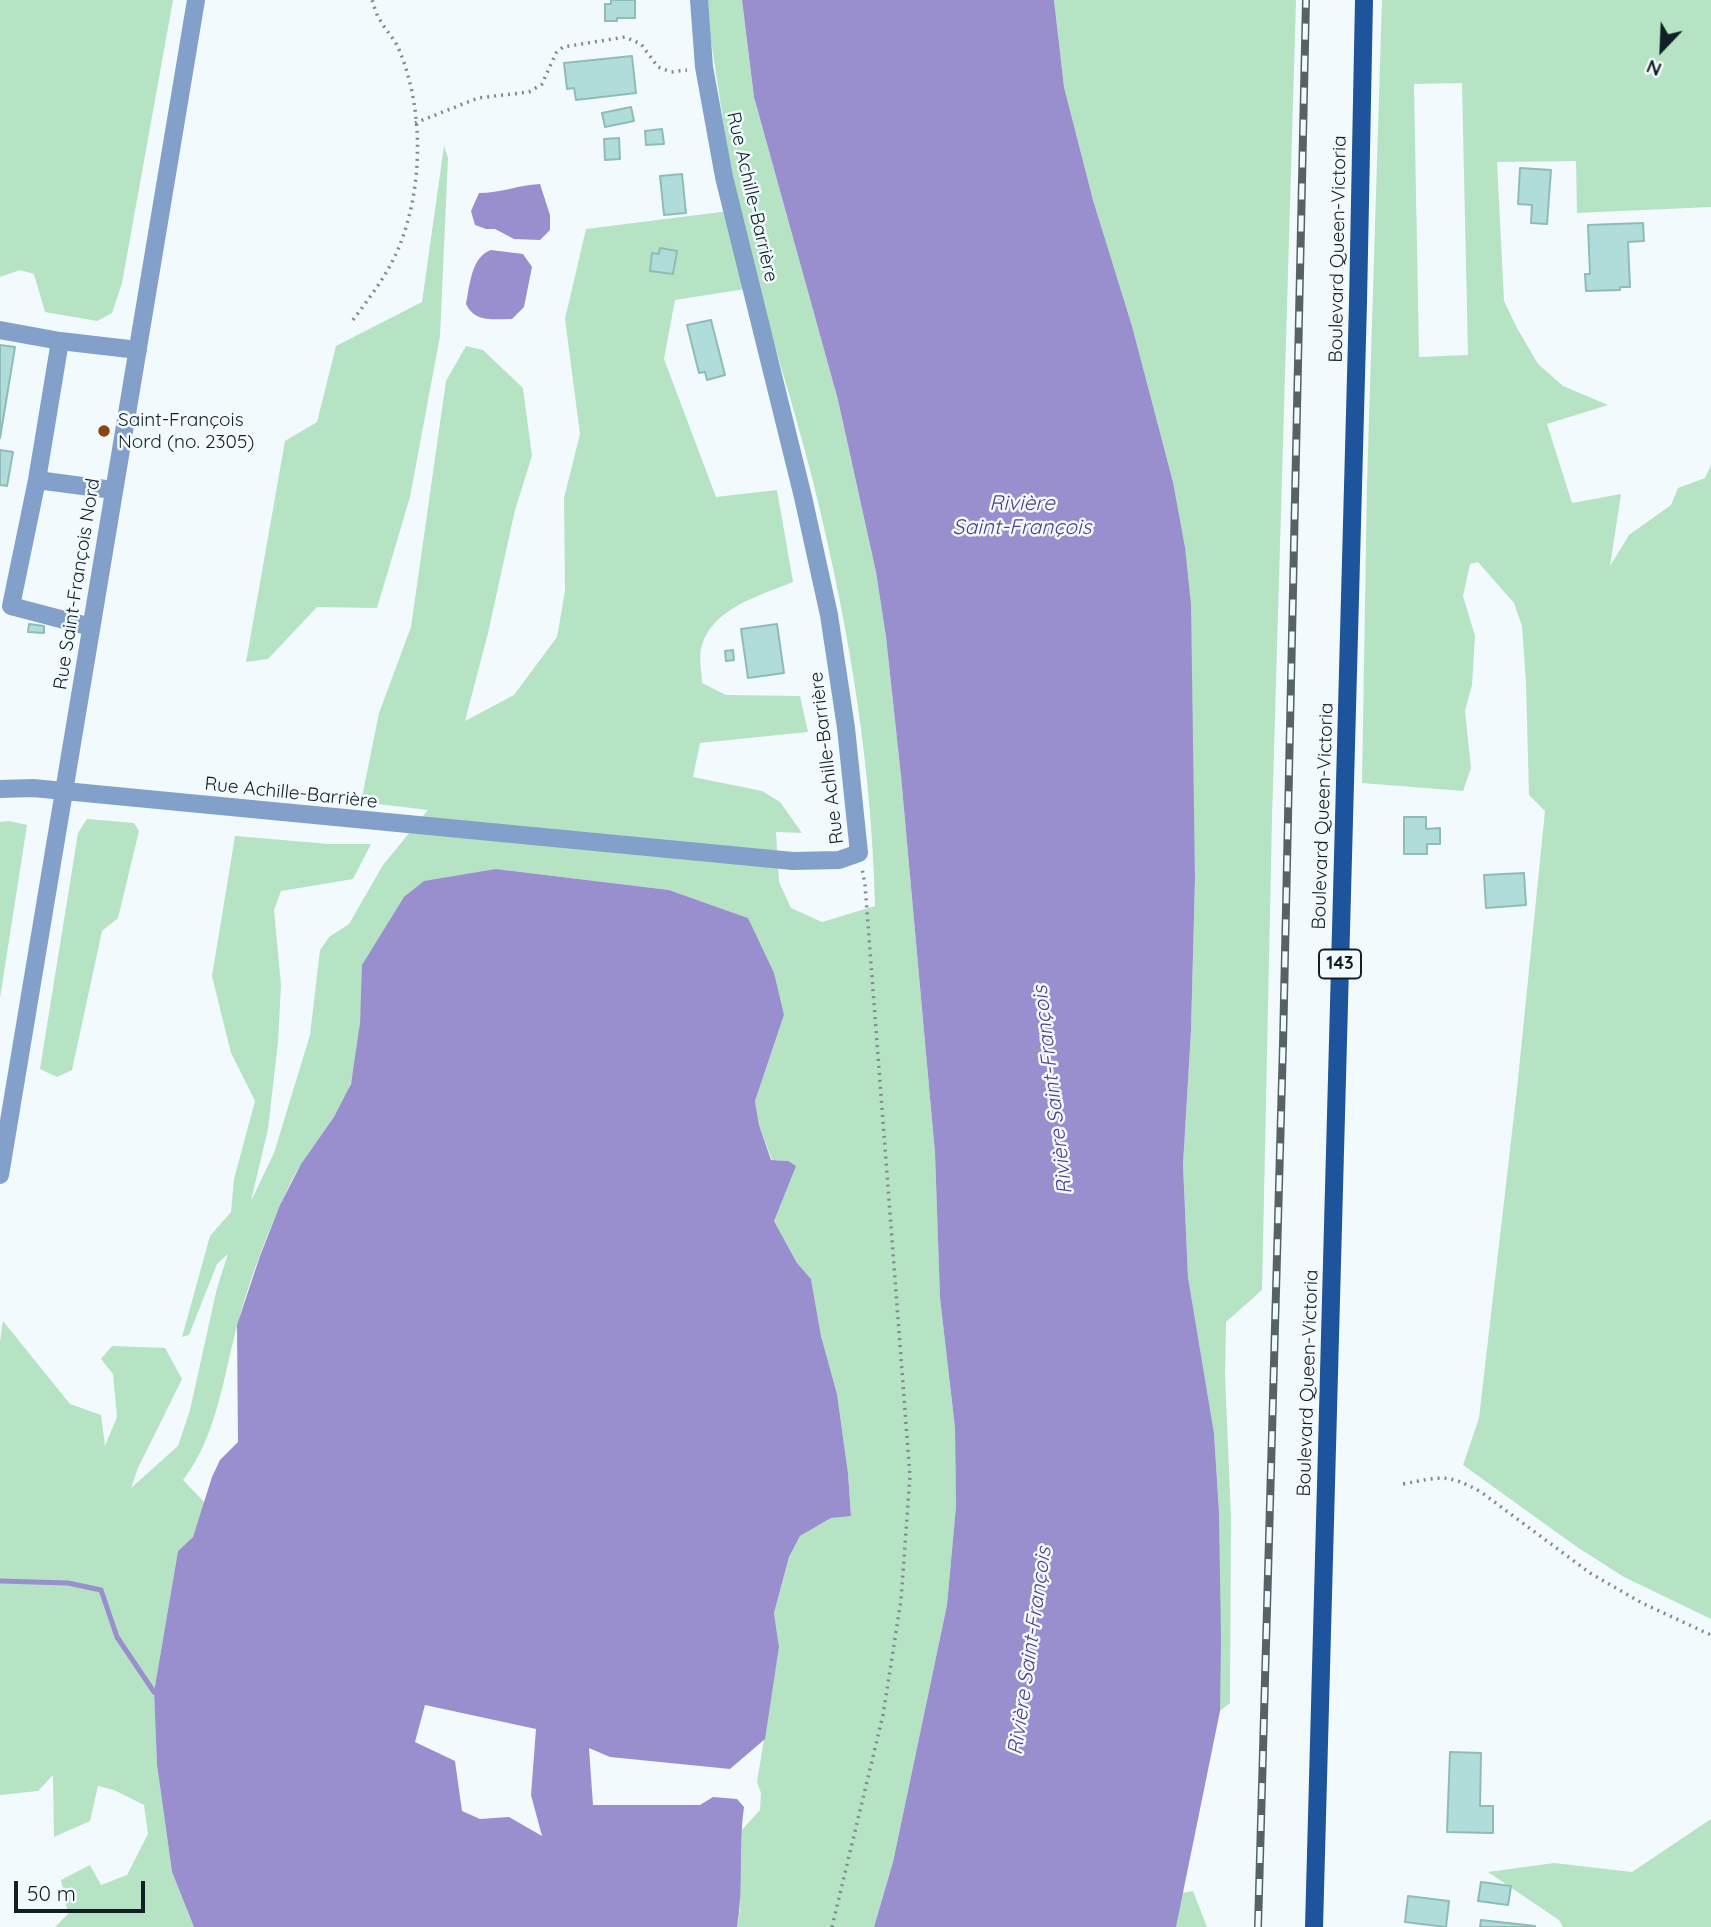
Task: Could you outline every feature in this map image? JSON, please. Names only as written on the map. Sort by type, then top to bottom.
[{"type":"main road","name":"Boulevard Queen-Victoria","points":[[1314,1927],[1358,316],[1364,0]]},
{"type":"street","name":"Rue Saint-François Nord","points":[[0,1175],[196,0]]},
{"type":"street","name":"Rue Achille-Barrière","points":[[0,789],[33,788],[793,861],[839,860],[859,853],[846,728],[829,615],[803,497],[724,177],[704,67],[699,0]]},
{"type":"street","points":[[0,330],[60,341],[138,350]]},
{"type":"street","points":[[60,341],[37,480],[5,605],[91,627]]},
{"type":"street","points":[[37,480],[113,491]]},
{"type":"path","points":[[353,320],[382,280],[399,247],[413,198],[418,141],[409,83],[400,54],[392,35],[380,21],[372,0]]},
{"type":"path","points":[[415,123],[478,98],[529,92],[542,84],[556,53],[564,47],[625,37],[641,44],[658,67],[671,72],[704,67]]},
{"type":"path","points":[[832,1927],[883,1715],[901,1600],[910,1476],[865,886],[859,853]]},
{"type":"path","points":[[1403,1483],[1440,1477],[1467,1484],[1482,1492],[1590,1573],[1642,1603],[1711,1634]]},
{"type":"green space","points":[[0,0],[173,0],[122,283],[112,313],[97,321],[45,312],[34,274],[20,270],[0,277]]},
{"type":"green space","points":[[708,0],[742,0],[754,97],[838,400],[876,572],[901,776],[935,1153],[940,1298],[955,1428],[956,1506],[947,1605],[893,1862],[874,1927],[737,1927],[740,1910],[740,1832],[760,1810],[761,1793],[757,1782],[779,1647],[774,1613],[789,1557],[800,1536],[831,1518],[851,1515],[837,1394],[821,1336],[811,1279],[797,1263],[774,1221],[788,1161],[772,1160],[759,1125],[755,1101],[784,1015],[748,918],[669,890],[496,869],[363,965],[359,1039],[351,1082],[336,1114],[296,1173],[274,1220],[246,1295],[211,1426],[195,1463],[183,1480],[205,1503],[193,1537],[178,1551],[154,1692],[157,1765],[172,1872],[194,1927],[55,1927],[68,1914],[61,1880],[90,1865],[101,1885],[127,1875],[148,1834],[144,1805],[114,1790],[98,1786],[90,1821],[54,1837],[53,1775],[38,1791],[0,1795],[0,1342],[3,1321],[70,1404],[101,1415],[105,1446],[117,1417],[113,1374],[101,1359],[112,1346],[165,1348],[182,1379],[138,1468],[131,1488],[178,1446],[190,1410],[217,1288],[228,1254],[217,1264],[189,1335],[182,1337],[210,1236],[231,1212],[234,1179],[255,1101],[231,1053],[212,976],[235,836],[329,844],[371,844],[353,879],[281,891],[274,910],[281,985],[278,1042],[268,1129],[251,1201],[274,1153],[310,1035],[320,950],[329,937],[349,924],[383,865],[428,810],[361,802],[379,713],[411,627],[446,381],[466,346],[483,350],[523,388],[532,456],[515,510],[465,721],[514,695],[557,637],[565,591],[564,498],[580,434],[565,319],[586,229],[737,210],[707,15]],"holes":[[[758,287],[804,448],[830,552],[864,753],[875,906],[822,922],[791,908],[779,882],[776,832],[802,833],[780,802],[762,791],[693,777],[700,743],[808,732],[800,696],[726,695],[702,683],[701,649],[716,621],[740,604],[793,582],[777,490],[716,497],[664,359],[675,300]]]},
{"type":"green space","points":[[1054,0],[1296,0],[1272,818],[1262,1290],[1226,1322],[1225,1375],[1231,1517],[1230,1703],[1220,1711],[1219,1512],[1214,1433],[1188,1277],[1183,1165],[1191,1031],[1195,879],[1185,547],[1173,482],[1132,326],[1093,200],[1064,87]]},
{"type":"green space","points":[[1382,0],[1711,0],[1711,207],[1577,213],[1576,161],[1497,162],[1504,301],[1538,364],[1563,386],[1608,405],[1547,424],[1572,503],[1621,494],[1610,566],[1629,535],[1671,505],[1678,488],[1705,478],[1711,465],[1711,1619],[1624,1577],[1577,1547],[1463,1465],[1479,1418],[1517,1089],[1545,811],[1529,795],[1522,626],[1514,603],[1478,562],[1470,564],[1463,596],[1475,636],[1472,685],[1465,711],[1471,768],[1463,791],[1362,783],[1367,484]],"holes":[[[1462,83],[1468,355],[1419,357],[1414,84]]]},
{"type":"green space","points":[[444,146],[448,158],[440,336],[410,497],[377,608],[317,607],[268,659],[246,662],[285,441],[317,422],[336,346],[422,302]]},
{"type":"green space","points":[[87,819],[134,823],[139,831],[118,918],[102,931],[72,1070],[57,1077],[40,1069],[78,833]]},
{"type":"green space","points":[[0,822],[27,825],[0,998]]},
{"type":"green space","points":[[1711,1819],[1711,1927],[1563,1927],[1559,1920],[1488,1872],[1554,1863],[1632,1872]]},
{"type":"green space","points":[[1193,1891],[1207,1927],[1176,1927],[1182,1893]]},
{"type":"water","name":"Rivière Saint-François","points":[[742,0],[1054,0],[1064,87],[1093,200],[1132,326],[1173,482],[1185,547],[1191,605],[1195,879],[1191,1031],[1183,1165],[1188,1277],[1214,1433],[1219,1512],[1221,1641],[1220,1711],[1176,1927],[874,1927],[893,1862],[947,1605],[956,1506],[955,1428],[940,1298],[935,1153],[886,637],[876,572],[838,400],[754,97]]},
{"type":"water","points":[[540,184],[550,215],[550,230],[540,240],[514,239],[495,229],[475,225],[471,211],[479,193]]},
{"type":"water","points":[[491,250],[523,254],[532,267],[524,307],[512,319],[480,317],[466,304],[475,265]]},
{"type":"water","points":[[496,869],[669,890],[748,918],[774,973],[784,1015],[755,1101],[759,1125],[771,1160],[788,1161],[796,1166],[774,1221],[797,1263],[811,1279],[821,1336],[837,1394],[851,1516],[831,1518],[800,1536],[789,1557],[774,1613],[779,1647],[765,1739],[730,1769],[610,1757],[589,1748],[593,1805],[700,1805],[713,1797],[737,1799],[744,1807],[737,1927],[194,1927],[172,1872],[157,1765],[154,1692],[178,1551],[193,1537],[220,1460],[238,1442],[237,1325],[260,1256],[280,1205],[301,1164],[334,1117],[351,1084],[360,1023],[362,965],[404,897],[424,881]],"holes":[[[425,1705],[536,1729],[531,1795],[542,1836],[509,1817],[480,1819],[462,1811],[455,1761],[415,1742]]]},
{"type":"building","points":[[611,0],[635,0],[635,18],[605,21],[605,4],[611,4]]},
{"type":"building","points":[[632,56],[636,93],[576,100],[574,88],[567,89],[564,63]]},
{"type":"building","points":[[631,107],[634,121],[605,127],[602,113]]},
{"type":"building","points":[[662,129],[664,144],[646,145],[645,131]]},
{"type":"building","points":[[619,138],[620,159],[605,160],[604,139]]},
{"type":"building","points":[[1520,168],[1551,170],[1547,224],[1531,223],[1532,205],[1518,204]]},
{"type":"building","points":[[682,174],[686,213],[664,215],[660,176]]},
{"type":"building","points":[[1643,223],[1644,241],[1628,242],[1630,287],[1586,291],[1585,274],[1590,274],[1588,225]]},
{"type":"building","points":[[660,248],[677,251],[673,274],[650,271],[652,253],[659,254]]},
{"type":"building","points":[[711,320],[725,375],[707,380],[705,372],[699,373],[687,325]]},
{"type":"building","points":[[0,345],[15,347],[0,438]]},
{"type":"building","points":[[0,450],[13,452],[7,486],[0,485]]},
{"type":"building","points":[[29,624],[44,626],[44,633],[28,632]]},
{"type":"building","points":[[777,624],[784,673],[748,678],[741,629]]},
{"type":"building","points":[[733,650],[734,660],[726,661],[725,651]]},
{"type":"building","points":[[1404,817],[1426,817],[1426,829],[1440,828],[1440,844],[1427,844],[1427,854],[1404,854]]},
{"type":"building","points":[[1524,873],[1526,905],[1486,908],[1484,875]]},
{"type":"building","points":[[1450,1752],[1481,1753],[1480,1806],[1493,1806],[1493,1833],[1447,1832]]},
{"type":"building","points":[[1481,1882],[1511,1886],[1508,1905],[1478,1901]]},
{"type":"building","points":[[1408,1896],[1449,1901],[1446,1927],[1405,1922]]},
{"type":"building","points":[[1481,1920],[1535,1926],[1535,1927],[1480,1927]]},
{"type":"waterway","points":[[0,1581],[68,1583],[101,1590],[117,1637],[154,1692]]},
{"type":"railway","points":[[1258,1927],[1283,1044],[1306,0]]},
{"type":"place","name":"Saint-François Nord (no. 2305)","points":[[104,431]]}]
